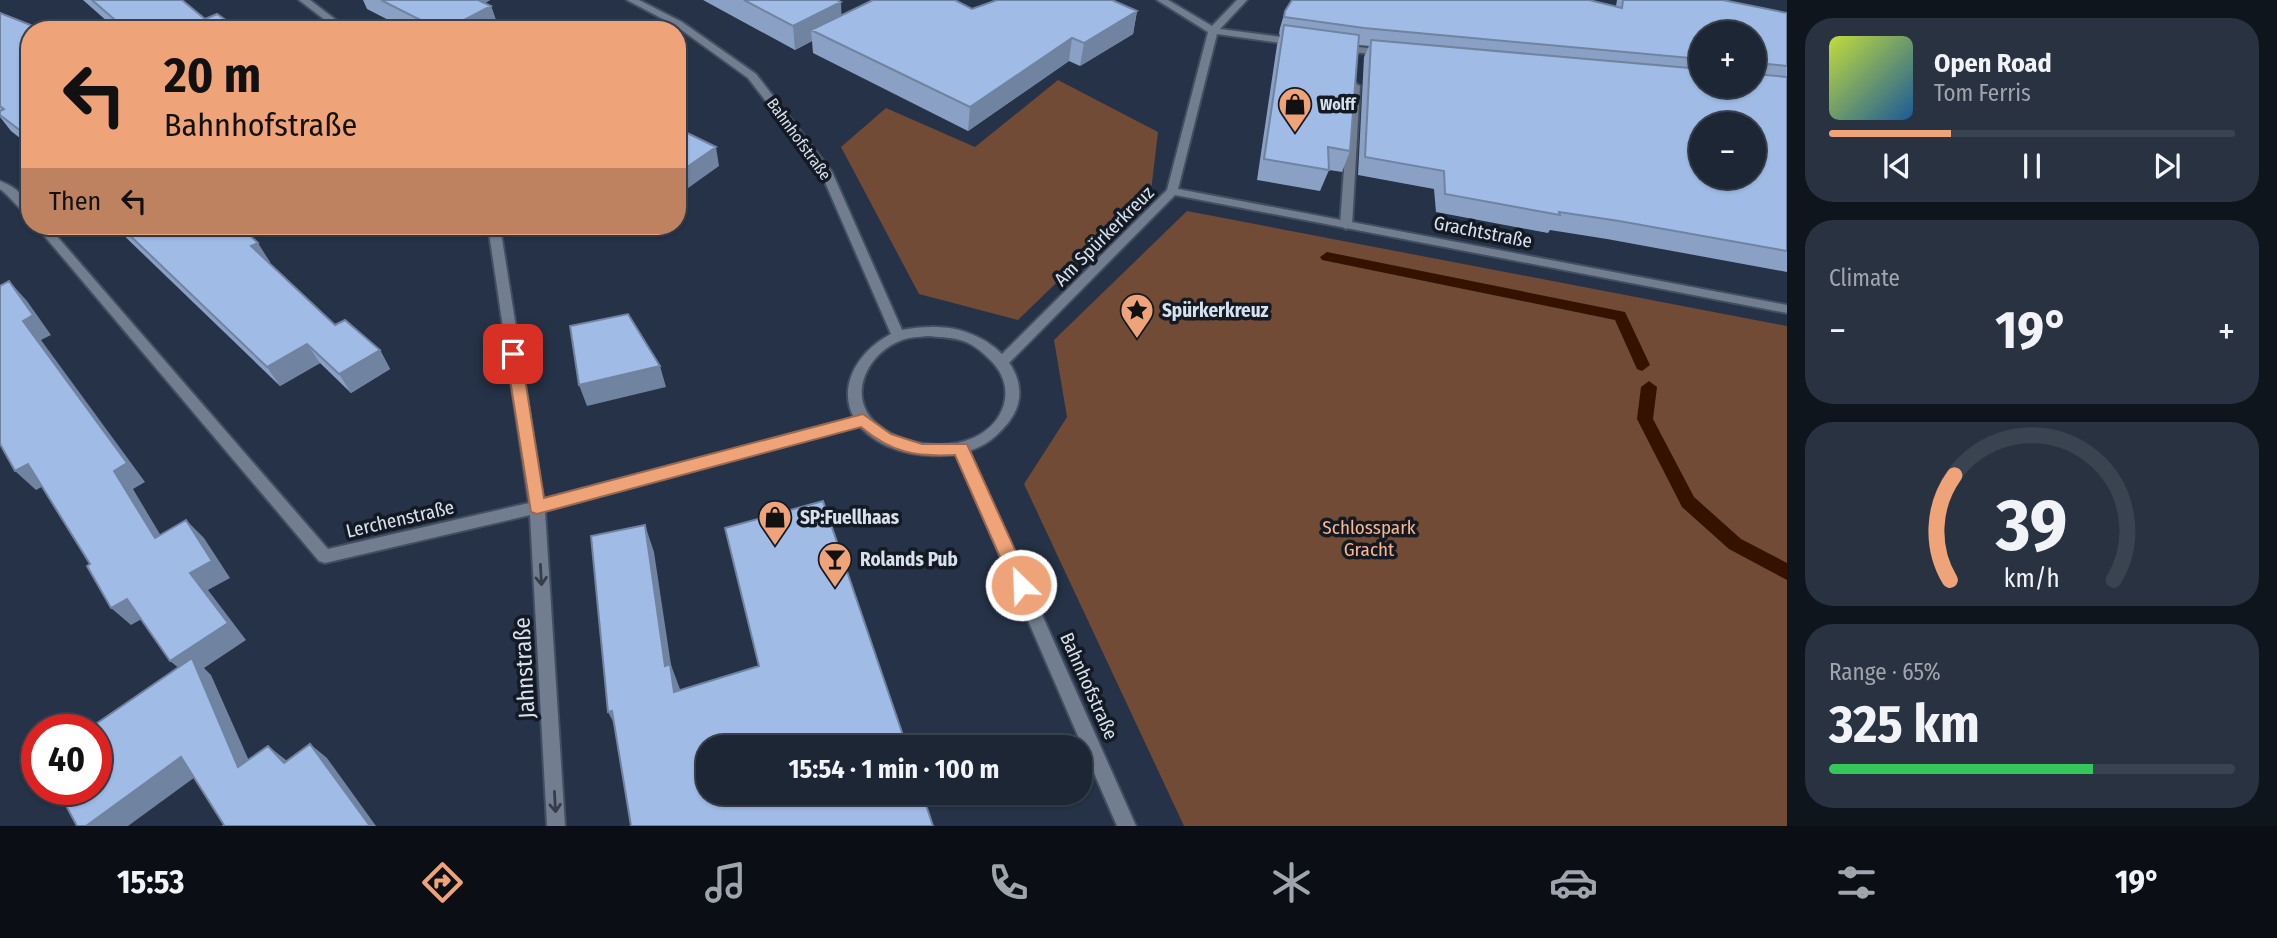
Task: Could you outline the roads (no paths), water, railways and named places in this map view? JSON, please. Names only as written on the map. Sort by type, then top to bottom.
[{"type":"street","points":[[304,0],[332,21]]},
{"type":"street","name":"Bahnhofstraße","points":[[632,0],[673,21]]},
{"type":"street","points":[[1162,0],[1213,31],[1305,43]]},
{"type":"street","points":[[1213,31],[1242,0]]},
{"type":"street","name":"Bahnhofstraße","points":[[686,29],[752,76],[826,172],[898,336]]},
{"type":"street","name":"Am Spürkerkreuz","points":[[1002,362],[1172,191],[1213,31]]},
{"type":"street","points":[[1331,47],[1402,55]]},
{"type":"street","points":[[1356,64],[1357,51]]},
{"type":"street","points":[[1346,225],[1355,77]]},
{"type":"street","points":[[0,184],[21,201]]},
{"type":"street","name":"Grachtstraße","points":[[1172,191],[1787,309]]},
{"type":"street","name":"Lerchenstraße","points":[[50,235],[325,556],[537,507],[863,420]]},
{"type":"street","name":"Jahnstraße","points":[[495,235],[537,507],[556,826]]},
{"type":"street","points":[[928,331],[969,338],[1002,362],[1012,379],[1011,407],[989,436],[961,449],[922,450],[885,438],[863,420],[853,392],[856,371],[874,349],[898,336],[928,331]]},
{"type":"street","name":"Bahnhofstraße","points":[[961,449],[1127,826]]},
{"type":"waterway","points":[[1327,257],[1620,316],[1642,365]]},
{"type":"waterway","points":[[1649,387],[1645,419],[1688,502],[1735,544],[1787,572]]},
{"type":"place","name":"Wolff","points":[[1295,134]]},
{"type":"place","name":"Spürkerkreuz","points":[[1137,340]]},
{"type":"place","name":"SP:Fuellhaas","points":[[775,547]]},
{"type":"place","name":"Rolands Pub","points":[[835,589]]},
{"type":"park label","name":"Schlosspark Gracht","points":[[1369,538]]}]
